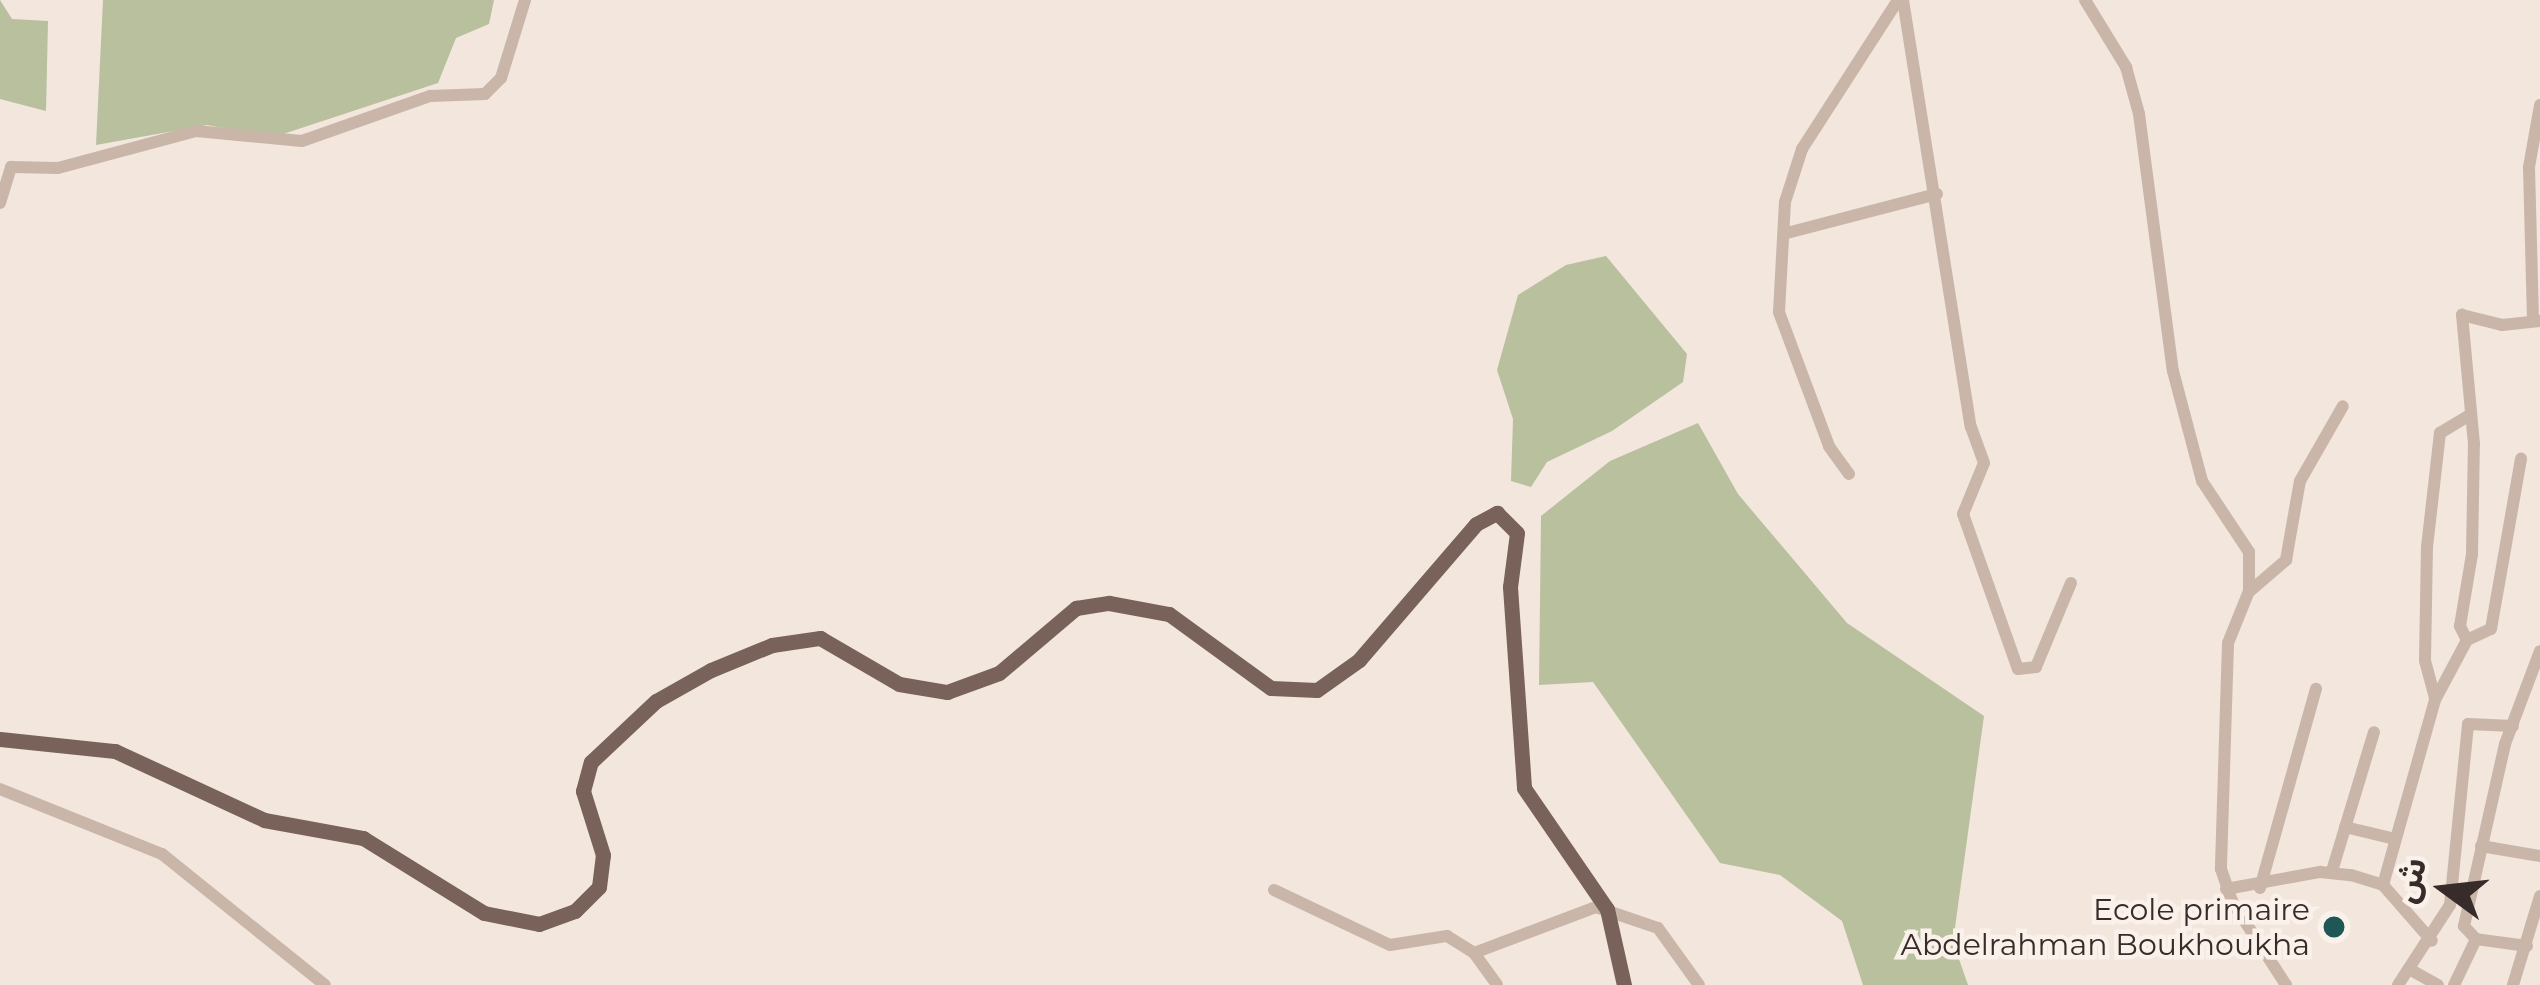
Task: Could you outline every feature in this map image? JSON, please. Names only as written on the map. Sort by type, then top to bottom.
[{"type":"main road","points":[[1,741],[115,751],[264,820],[362,838],[484,913],[539,924],[575,911],[599,887],[603,855],[583,791],[591,762],[656,701],[711,670],[772,645],[820,638],[899,684],[947,692],[999,673],[1076,608],[1109,603],[1169,614],[1271,688],[1317,690],[1359,661],[1476,524],[1497,513],[1517,532],[1510,587],[1524,788],[1606,909],[1624,985]]},
{"type":"street","points":[[0,203],[11,167],[58,168],[196,131],[302,141],[430,96],[485,94],[500,78],[525,0]]},
{"type":"street","points":[[1901,0],[1937,194],[1971,427],[1984,463],[1963,514],[2018,669],[2036,667],[2071,583]]},
{"type":"street","points":[[1849,474],[1829,446],[1779,312],[1790,174],[1901,0]]},
{"type":"street","points":[[2085,0],[2126,67],[2139,114],[2177,391],[2203,482],[2249,551],[2249,591],[2228,643],[2228,737],[2218,794],[2226,889],[2286,985]]},
{"type":"street","points":[[2467,640],[2459,626],[2472,554],[2470,416],[2462,315],[2502,325],[2537,320],[2529,166],[2540,105]]},
{"type":"street","points":[[1787,233],[1937,194]]},
{"type":"street","points":[[2249,591],[2286,560],[2300,481],[2343,406]]},
{"type":"street","points":[[2435,700],[2425,660],[2427,547],[2440,433],[2470,416]]},
{"type":"street","points":[[2383,885],[2435,700],[2467,640],[2491,629],[2521,459]]},
{"type":"street","points":[[2464,915],[2513,726],[2540,651]]},
{"type":"street","points":[[2260,887],[2316,689]]},
{"type":"street","points":[[2398,985],[2432,941],[2450,905],[2468,724],[2480,719],[2513,726]]},
{"type":"street","points":[[2332,871],[2374,732]]},
{"type":"street","points":[[0,789],[162,854],[325,985]]},
{"type":"street","points":[[2345,827],[2396,839]]},
{"type":"street","points":[[2481,846],[2540,856]]},
{"type":"street","points":[[2226,889],[2260,887],[2332,871],[2383,885],[2432,941]]},
{"type":"street","points":[[1274,890],[1390,945],[1429,934],[1474,953],[1497,985]]},
{"type":"street","points":[[2513,985],[2540,896]]},
{"type":"street","points":[[2450,905],[2464,915],[2476,939]]},
{"type":"street","points":[[1474,953],[1606,909],[1658,928],[1699,985]]},
{"type":"street","points":[[2476,939],[2527,946]]},
{"type":"street","points":[[2454,985],[2476,939]]},
{"type":"street","points":[[2409,969],[2438,985]]},
{"type":"green space","points":[[0,0],[12,19],[48,21],[46,111],[0,99]]},
{"type":"green space","points":[[103,0],[494,0],[489,24],[456,38],[438,83],[274,137],[207,125],[96,145]]},
{"type":"green space","points":[[1606,256],[1687,354],[1683,382],[1612,431],[1547,462],[1531,487],[1511,481],[1513,419],[1497,370],[1518,295],[1566,265]]},
{"type":"green space","points":[[1698,423],[1738,494],[1847,623],[1984,716],[1953,942],[1968,985],[1863,985],[1842,921],[1780,875],[1720,863],[1593,682],[1539,685],[1541,516],[1610,461]]},
{"type":"place","name":"Ecole primaire Abdelrahman Boukhoukha","points":[[2334,927]]}]
